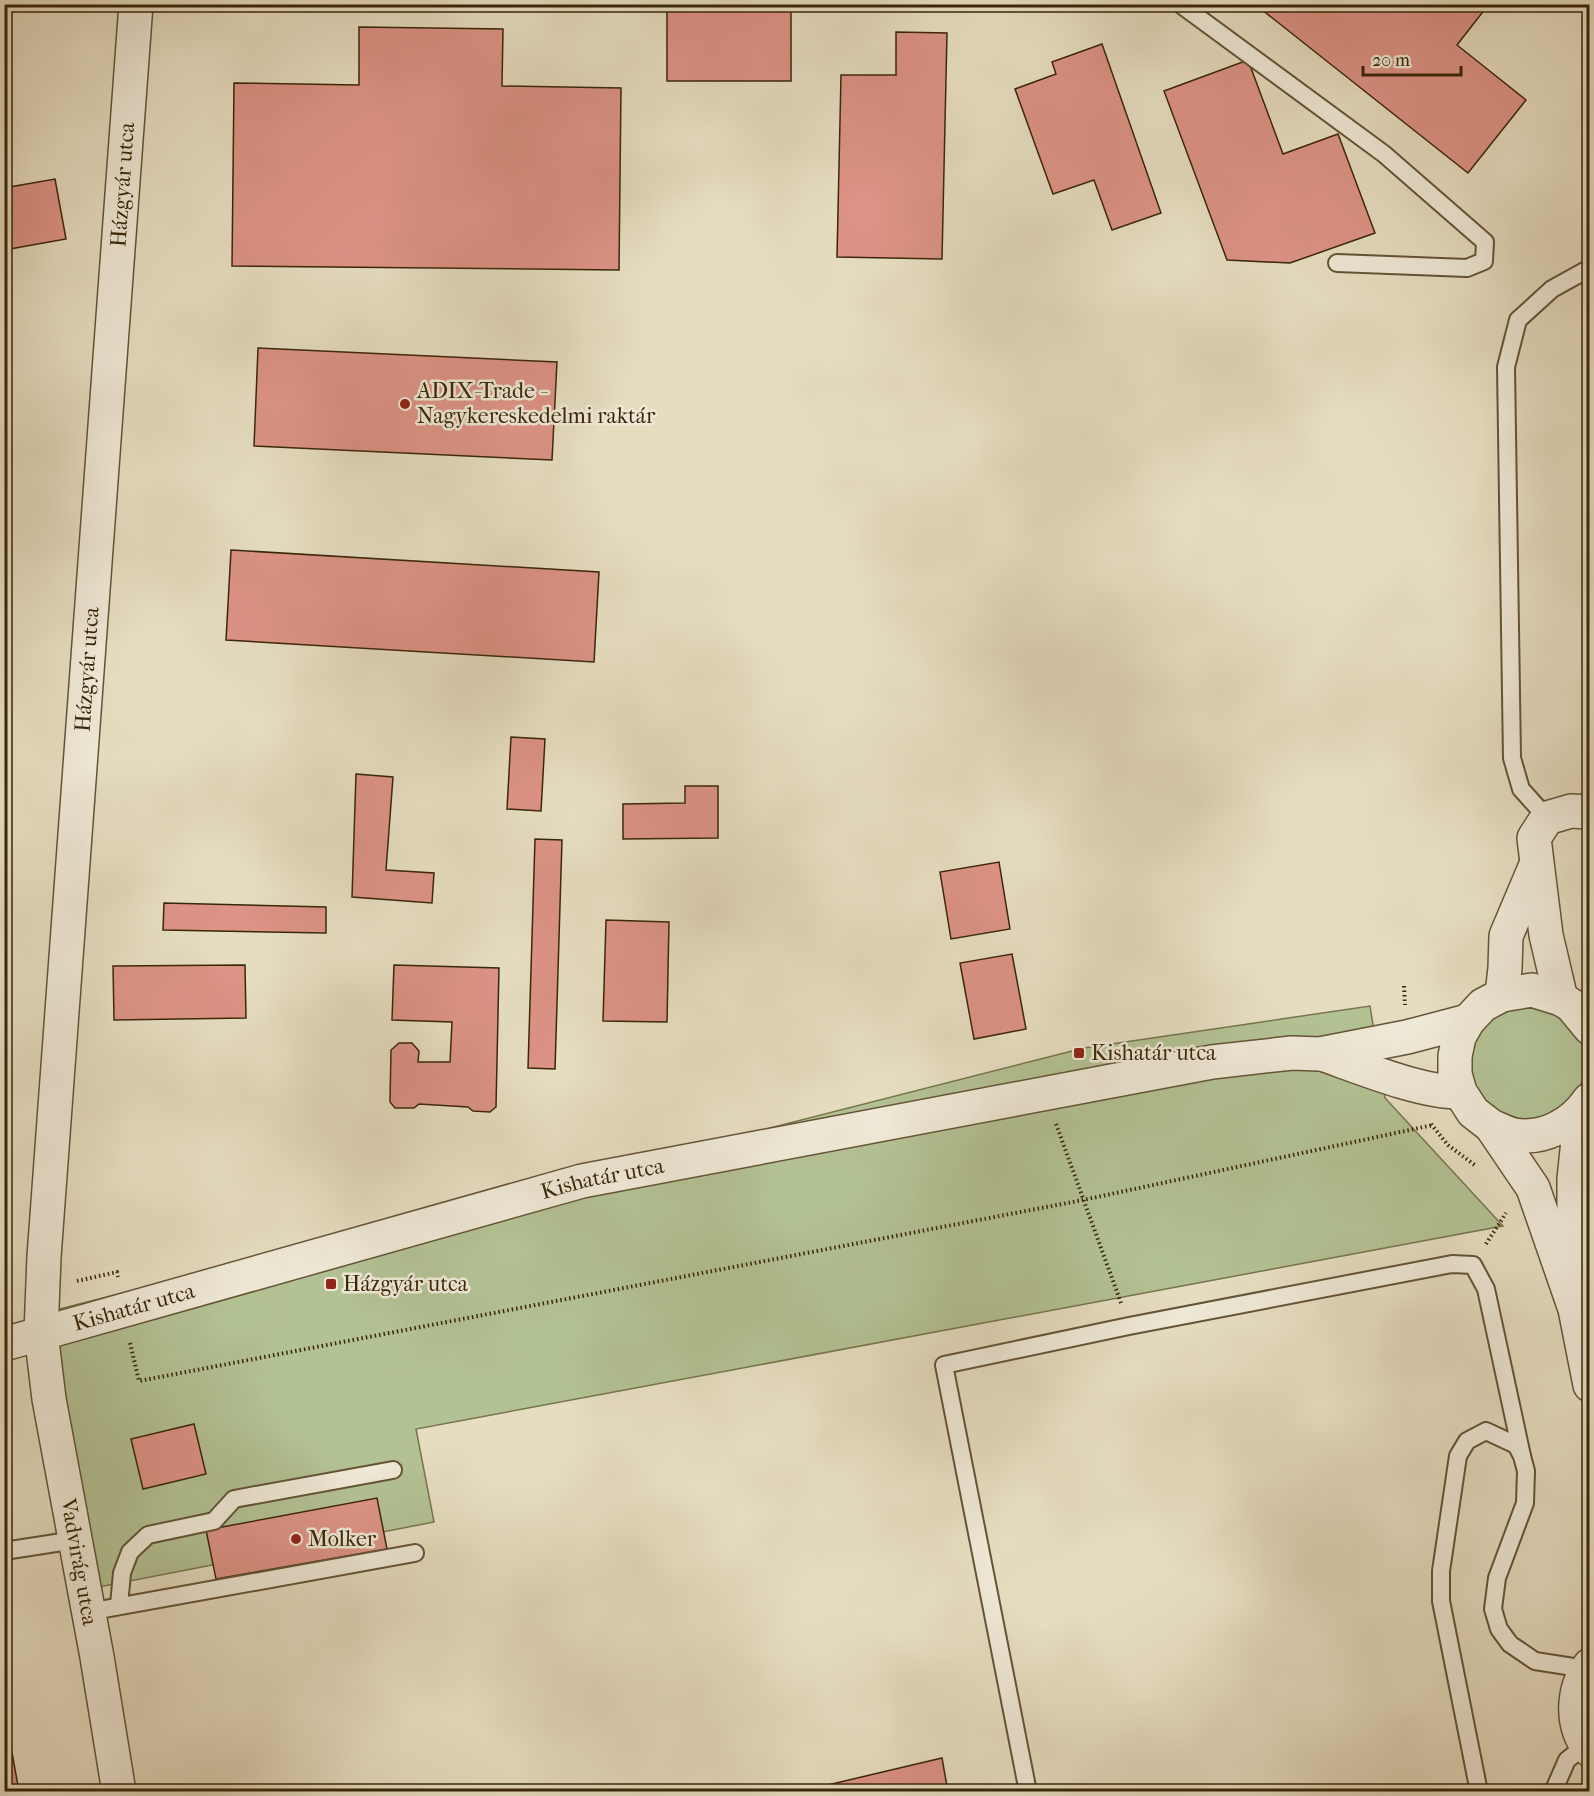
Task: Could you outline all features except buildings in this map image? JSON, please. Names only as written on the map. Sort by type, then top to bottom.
[{"type":"street","name":"Házgyár utca","points":[[41,1333],[45,1245],[136,4]]},
{"type":"street","points":[[1578,1011],[1546,935],[1534,838],[1547,818],[1571,811],[1590,812]]},
{"type":"street","points":[[1502,995],[1506,936],[1538,861]]},
{"type":"street","points":[[1578,1011],[1532,990],[1502,995],[1483,1005],[1467,1021],[1459,1037],[1455,1056],[1455,1074],[1460,1092],[1473,1112],[1491,1126],[1514,1135],[1538,1135],[1561,1127],[1585,1105]]},
{"type":"street","points":[[1320,1054],[1407,1037],[1467,1021]]},
{"type":"street","name":"Kishatár utca","points":[[4,1344],[582,1181],[1212,1062],[1292,1053],[1320,1054]]},
{"type":"street","points":[[1320,1054],[1402,1080],[1448,1092],[1460,1092]]},
{"type":"street","points":[[1575,1309],[1574,1179],[1585,1105]]},
{"type":"street","points":[[1491,1126],[1533,1188],[1575,1309],[1590,1385]]},
{"type":"street","name":"Vadvirág utca","points":[[41,1333],[49,1399],[119,1791]]},
{"type":"street","points":[[1588,1667],[1581,1681],[1575,1707],[1580,1733],[1588,1747]]},
{"type":"lane","points":[[1180,4],[1384,154],[1485,242],[1484,261],[1467,268],[1337,263]]},
{"type":"lane","points":[[1547,818],[1521,789],[1512,758],[1506,367],[1518,320],[1552,289],[1590,268]]},
{"type":"lane","points":[[1028,1791],[944,1365],[1129,1326],[1452,1264],[1473,1265],[1486,1289],[1526,1471],[1526,1503],[1497,1578],[1493,1609],[1499,1629],[1510,1644],[1535,1660],[1588,1667]]},
{"type":"lane","points":[[1479,1791],[1441,1601],[1441,1571],[1458,1456],[1467,1441],[1486,1431],[1516,1445],[1522,1456]]},
{"type":"lane","points":[[119,1605],[122,1573],[130,1552],[148,1535],[214,1521],[234,1499],[393,1470]]},
{"type":"lane","points":[[4,1551],[75,1540]]},
{"type":"lane","points":[[88,1612],[415,1553]]},
{"type":"lane","points":[[1553,1791],[1567,1760],[1588,1747]]},
{"type":"path","points":[[1046,1093],[1129,1326]]},
{"type":"path","points":[[131,1348],[139,1381],[1083,1200],[1433,1125],[1448,1145],[1482,1170]]},
{"type":"path","points":[[1473,1265],[1510,1207]]},
{"type":"green space","points":[[1370,1006],[1385,1098],[1503,1226],[416,1429],[434,1522],[94,1588],[32,1316],[1084,1048]]},
{"type":"green space","points":[[1528,1006],[1550,1010],[1560,1015],[1576,1031],[1581,1041],[1585,1063],[1581,1085],[1576,1095],[1560,1111],[1550,1116],[1528,1120],[1506,1116],[1496,1111],[1480,1095],[1475,1085],[1471,1063],[1475,1041],[1480,1031],[1496,1015],[1506,1010]]},
{"type":"place","name":"ADIX-Trade - Nagykereskedelmi raktár","points":[[405,404]]},
{"type":"place","name":"Kishatár utca","points":[[1079,1053]]},
{"type":"place","name":"Házgyár utca","points":[[331,1284]]},
{"type":"place","name":"Molker","points":[[296,1539]]}]
